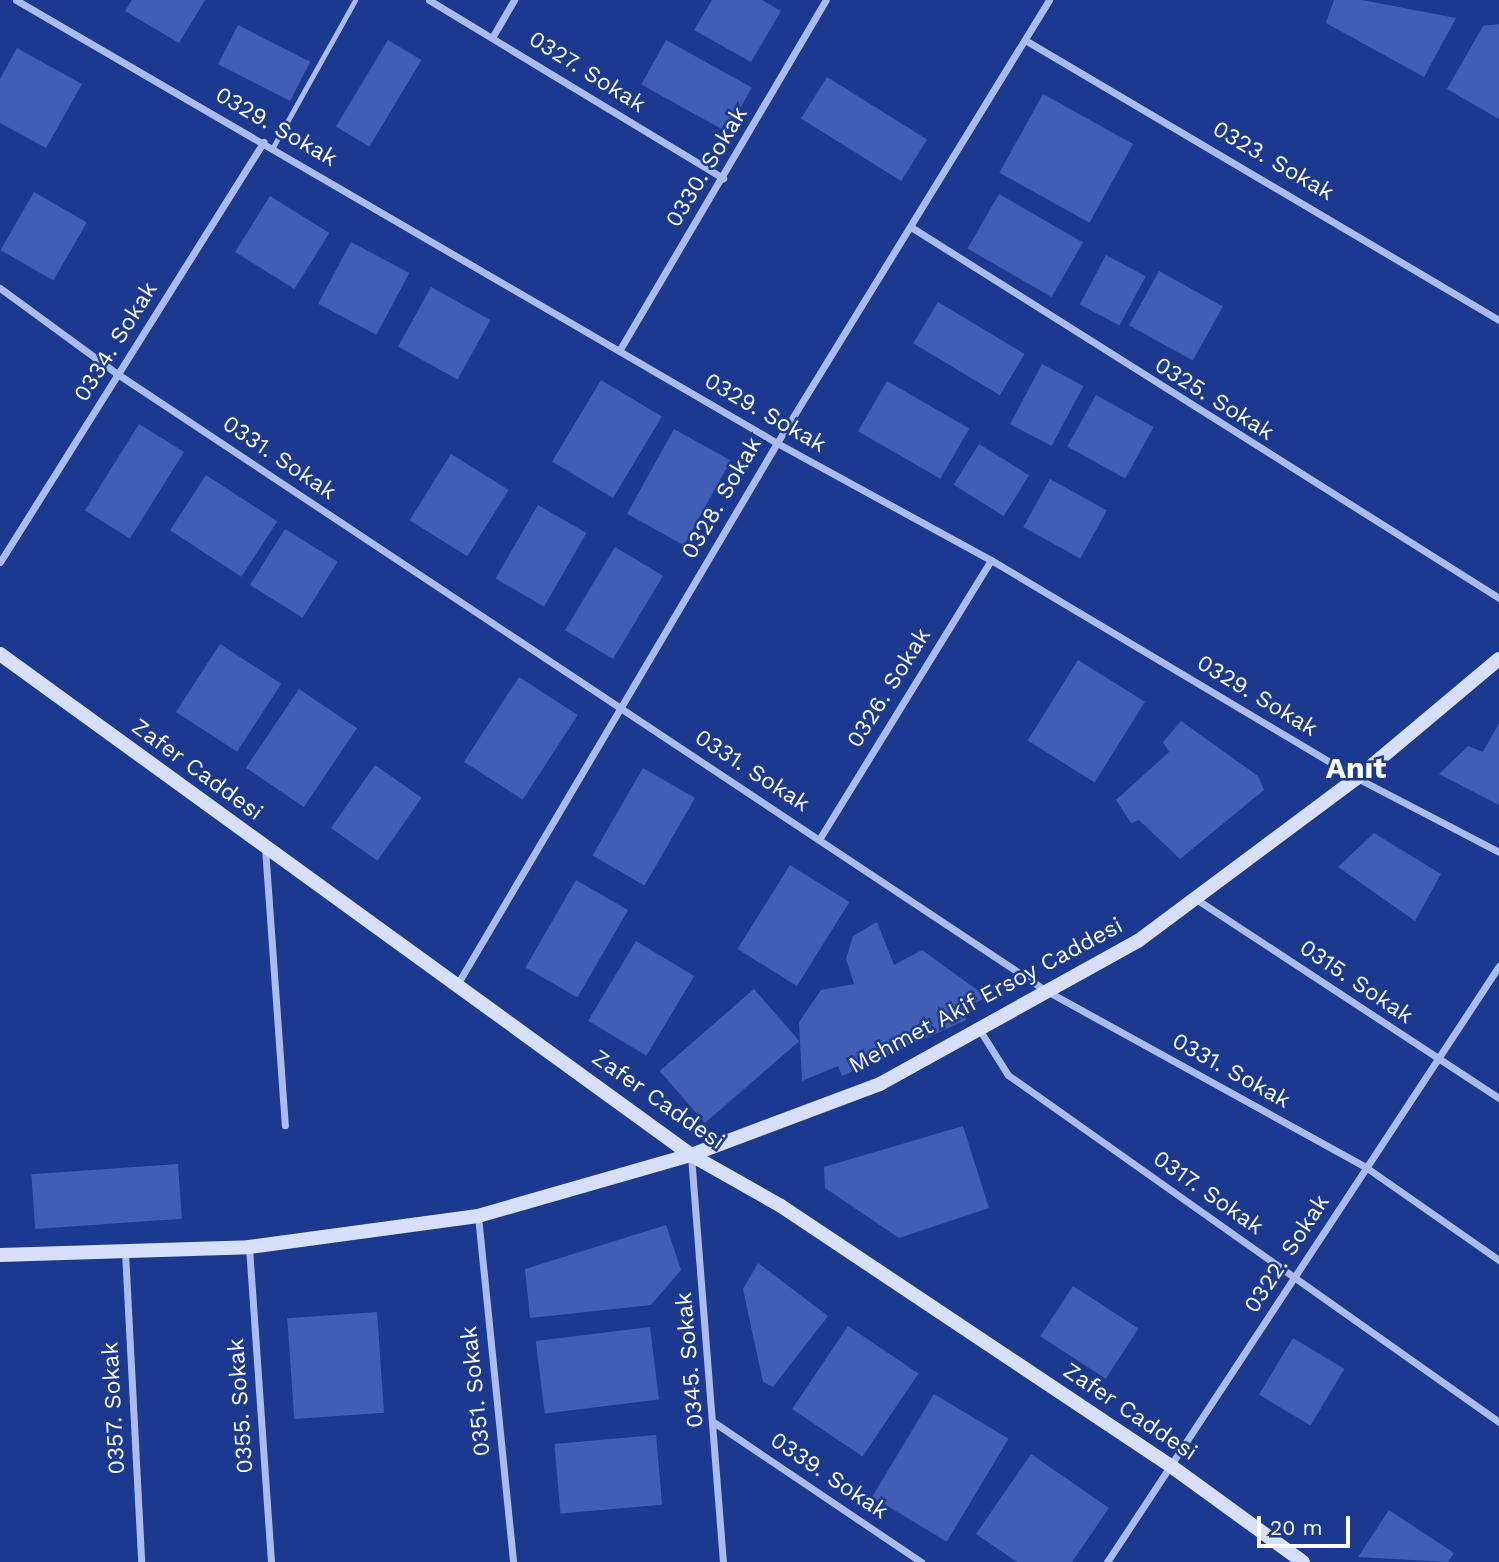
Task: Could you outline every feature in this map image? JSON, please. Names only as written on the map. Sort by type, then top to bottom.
[{"type":"street","name":"0329. Sokak","points":[[16,0],[777,443],[991,559],[1357,778],[1499,852]]},
{"type":"street","name":"0327. Sokak","points":[[429,0],[493,36],[723,178]]},
{"type":"street","points":[[493,36],[514,0]]},
{"type":"street","name":"0330. Sokak","points":[[619,351],[826,0]]},
{"type":"street","name":"0328. Sokak","points":[[458,983],[777,443],[1049,0]]},
{"type":"street","name":"0323. Sokak","points":[[1025,40],[1499,320]]},
{"type":"street","name":"0334. Sokak","points":[[0,562],[263,142]]},
{"type":"street","name":"0325. Sokak","points":[[911,227],[1499,598]]},
{"type":"street","name":"0331. Sokak","points":[[0,288],[119,374],[1045,990],[1367,1168],[1499,1260]]},
{"type":"street","name":"0326. Sokak","points":[[820,838],[991,559]]},
{"type":"street","name":"Zafer Caddesi","points":[[0,654],[265,848],[458,983],[691,1155],[781,1206],[1171,1466],[1303,1562]]},
{"type":"street","name":"Mehmet Akif Ersoy Caddesi","points":[[0,1255],[249,1247],[478,1216],[691,1155],[880,1084],[1045,990],[1138,941],[1193,896],[1357,778],[1499,659]]},
{"type":"street","points":[[265,848],[285,1125]]},
{"type":"street","name":"0315. Sokak","points":[[1193,896],[1499,1098]]},
{"type":"street","name":"0322. Sokak","points":[[1107,1562],[1499,966]]},
{"type":"street","name":"0317. Sokak","points":[[979,1029],[1008,1076],[1499,1422]]},
{"type":"street","name":"0345. Sokak","points":[[691,1155],[715,1423],[723,1562]]},
{"type":"street","name":"0351. Sokak","points":[[478,1216],[513,1562]]},
{"type":"street","name":"0355. Sokak","points":[[249,1247],[271,1562]]},
{"type":"street","name":"0357. Sokak","points":[[125,1251],[141,1562]]},
{"type":"street","name":"0339. Sokak","points":[[715,1423],[921,1562]]},
{"type":"lane","points":[[272,147],[355,0]]},
{"type":"building","points":[[132,0],[205,0],[179,43],[125,11]]},
{"type":"building","points":[[712,0],[762,0],[781,11],[751,62],[694,30]]},
{"type":"building","points":[[1334,0],[1362,0],[1456,18],[1424,77],[1326,23]]},
{"type":"building","points":[[1499,24],[1499,119],[1447,89],[1483,26]]},
{"type":"building","points":[[238,25],[310,62],[290,101],[218,64]]},
{"type":"building","points":[[388,40],[421,60],[369,147],[336,127]]},
{"type":"building","points":[[666,40],[752,88],[727,132],[641,85]]},
{"type":"building","points":[[17,48],[82,84],[46,148],[0,123],[0,79]]},
{"type":"building","points":[[827,77],[927,140],[901,181],[801,119]]},
{"type":"building","points":[[1043,94],[1133,144],[1089,223],[999,173]]},
{"type":"building","points":[[34,192],[87,222],[53,281],[1,250]]},
{"type":"building","points":[[999,194],[1083,242],[1052,297],[968,249]]},
{"type":"building","points":[[270,196],[329,233],[294,289],[235,252]]},
{"type":"building","points":[[351,242],[409,273],[376,335],[318,304]]},
{"type":"building","points":[[1106,255],[1146,276],[1119,326],[1080,304]]},
{"type":"building","points":[[1159,271],[1223,306],[1193,361],[1129,325]]},
{"type":"building","points":[[431,287],[490,320],[458,379],[398,346]]},
{"type":"building","points":[[938,302],[1025,354],[1000,395],[913,343]]},
{"type":"building","points":[[1042,364],[1083,386],[1052,446],[1010,424]]},
{"type":"building","points":[[601,380],[662,417],[613,498],[552,461]]},
{"type":"building","points":[[887,381],[969,428],[940,479],[858,431]]},
{"type":"building","points":[[1096,395],[1154,427],[1125,479],[1067,447]]},
{"type":"building","points":[[139,424],[184,452],[130,539],[85,511]]},
{"type":"building","points":[[674,429],[731,461],[684,545],[627,514]]},
{"type":"building","points":[[979,444],[1029,475],[1004,516],[954,485]]},
{"type":"building","points":[[451,454],[509,490],[467,556],[410,520]]},
{"type":"building","points":[[206,475],[277,521],[241,577],[170,530]]},
{"type":"building","points":[[1050,479],[1107,511],[1080,559],[1023,527]]},
{"type":"building","points":[[538,505],[586,533],[544,607],[496,579]]},
{"type":"building","points":[[285,529],[338,562],[303,618],[250,585]]},
{"type":"building","points":[[615,547],[663,576],[613,659],[565,630]]},
{"type":"building","points":[[220,644],[281,684],[237,752],[176,712]]},
{"type":"building","points":[[1078,660],[1145,702],[1095,782],[1028,741]]},
{"type":"building","points":[[519,677],[578,715],[523,800],[464,762]]},
{"type":"building","points":[[299,689],[357,728],[304,807],[246,768]]},
{"type":"building","points":[[1181,721],[1258,776],[1264,790],[1180,859],[1139,820],[1131,823],[1116,800],[1169,752],[1163,742]]},
{"type":"building","points":[[1499,723],[1499,805],[1439,774],[1468,746],[1483,752]]},
{"type":"building","points":[[375,765],[422,798],[378,861],[331,828]]},
{"type":"building","points":[[643,768],[695,798],[644,885],[592,855]]},
{"type":"building","points":[[1374,833],[1441,874],[1415,921],[1338,867]]},
{"type":"building","points":[[790,865],[849,902],[797,986],[738,949]]},
{"type":"building","points":[[576,880],[628,910],[577,997],[526,967]]},
{"type":"building","points":[[877,922],[894,965],[922,950],[987,997],[963,1009],[966,1020],[842,1076],[838,1066],[802,1081],[799,1022],[821,990],[854,984],[846,959],[853,936]]},
{"type":"building","points":[[636,941],[694,976],[646,1056],[588,1021]]},
{"type":"building","points":[[754,989],[799,1041],[705,1123],[660,1071]]},
{"type":"building","points":[[963,1126],[989,1208],[899,1238],[825,1188],[824,1167]]},
{"type":"building","points":[[178,1164],[182,1219],[35,1229],[31,1174]]},
{"type":"building","points":[[666,1225],[681,1270],[651,1305],[530,1318],[525,1269]]},
{"type":"building","points":[[758,1263],[828,1316],[773,1387],[763,1382],[743,1289]]},
{"type":"building","points":[[1073,1286],[1138,1328],[1106,1379],[1040,1336]]},
{"type":"building","points":[[377,1312],[384,1413],[294,1419],[287,1318]]},
{"type":"building","points":[[848,1326],[918,1374],[863,1456],[792,1409]]},
{"type":"building","points":[[650,1327],[659,1399],[545,1413],[536,1341]]},
{"type":"building","points":[[1293,1338],[1344,1369],[1310,1425],[1259,1395]]},
{"type":"building","points":[[934,1394],[1009,1439],[947,1542],[872,1497]]},
{"type":"building","points":[[656,1435],[662,1505],[560,1514],[554,1444]]},
{"type":"building","points":[[1031,1454],[1109,1508],[1072,1562],[1017,1562],[976,1534]]},
{"type":"building","points":[[1389,1510],[1454,1553],[1448,1562],[1358,1557]]},
{"type":"district","name":"Anıt","points":[[1356,768]]}]
